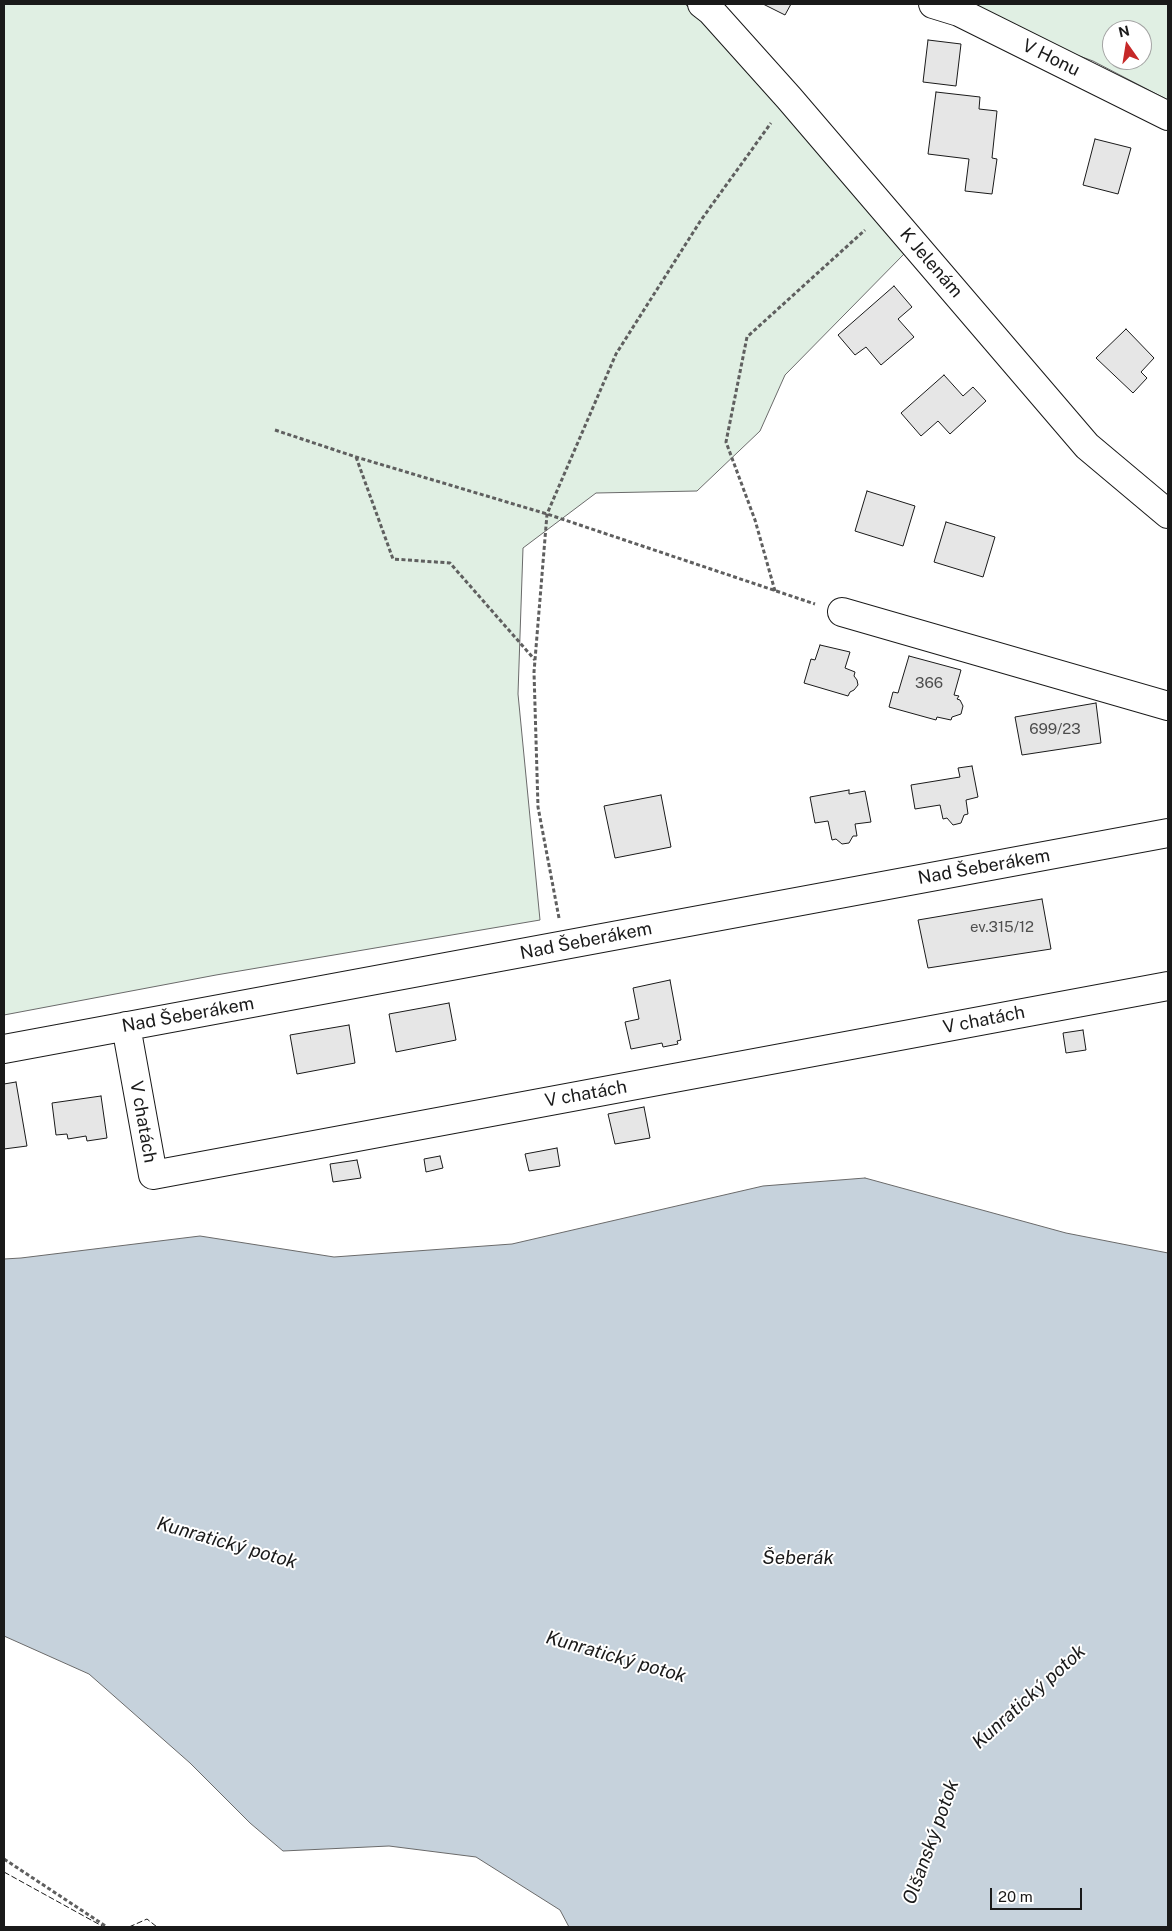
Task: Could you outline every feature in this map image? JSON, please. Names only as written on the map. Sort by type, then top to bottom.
[{"type":"street","name":"K Jelenám","points":[[702,4],[711,11],[789,98],[1087,446],[1168,514]]},
{"type":"street","name":"V Honu","points":[[933,4],[959,12],[1168,116]]},
{"type":"street","points":[[842,612],[1168,706]]},
{"type":"street","name":"Nad Šeberákem","points":[[4,1049],[1168,833]]},
{"type":"street","name":"V chatách","points":[[126,1026],[153,1175],[1168,986]]},
{"type":"path","points":[[564,945],[538,807],[534,672],[547,514],[616,354],[701,220],[789,98]]},
{"type":"path","points":[[776,592],[755,520],[726,442],[747,337],[886,211]]},
{"type":"path","points":[[275,430],[356,457],[547,514],[776,592],[842,612]]},
{"type":"path","points":[[356,457],[393,559],[450,563],[535,661]]},
{"type":"path","points":[[4,1859],[107,1927]]},
{"type":"green space","points":[[4,4],[685,4],[772,92],[905,253],[785,375],[760,431],[697,491],[596,493],[523,548],[518,694],[540,920],[216,975],[4,1015]]},
{"type":"green space","points":[[938,4],[1168,4],[1168,100],[1110,70],[1152,70],[1152,20],[1102,20],[1102,66]]},
{"type":"water","name":"Šeberák","points":[[865,1178],[1066,1233],[1168,1253],[1168,1927],[569,1927],[560,1910],[476,1857],[389,1846],[283,1851],[250,1823],[190,1763],[89,1674],[4,1636],[4,1259],[200,1236],[334,1257],[512,1244],[763,1186]]},
{"type":"building","points":[[763,4],[791,4],[785,15]]},
{"type":"building","points":[[928,40],[961,44],[956,86],[923,82]]},
{"type":"building","points":[[936,92],[980,97],[979,109],[997,111],[992,158],[997,159],[992,194],[965,191],[969,159],[928,154]]},
{"type":"building","points":[[1095,139],[1131,148],[1118,194],[1083,185]]},
{"type":"building","points":[[894,286],[912,307],[898,319],[914,337],[881,365],[866,347],[855,355],[838,335]]},
{"type":"building","points":[[1126,329],[1154,358],[1141,372],[1147,378],[1133,393],[1096,358]]},
{"type":"building","points":[[944,375],[963,396],[973,387],[986,401],[950,434],[938,421],[921,436],[901,413]]},
{"type":"building","points":[[867,491],[915,506],[903,546],[855,531]]},
{"type":"building","points":[[946,522],[995,537],[983,577],[934,562]]},
{"type":"building","points":[[820,645],[850,652],[845,668],[855,672],[854,676],[858,685],[848,696],[804,683],[811,659],[815,660]]},
{"type":"building","points":[[909,656],[961,670],[954,695],[959,696],[957,699],[960,700],[963,706],[961,714],[952,717],[951,720],[937,717],[936,720],[889,707],[893,692],[898,693]]},
{"type":"building","points":[[1096,703],[1101,743],[1022,755],[1015,717]]},
{"type":"building","points":[[972,766],[978,797],[966,800],[968,814],[964,815],[961,823],[953,825],[947,818],[943,819],[940,805],[915,809],[911,785],[960,777],[958,768]]},
{"type":"building","points":[[849,790],[849,794],[865,791],[871,822],[855,824],[857,836],[853,836],[849,843],[842,844],[836,839],[832,840],[828,821],[815,823],[810,797]]},
{"type":"building","points":[[661,795],[671,847],[615,858],[604,806]]},
{"type":"building","points":[[1042,899],[1051,949],[928,968],[918,920]]},
{"type":"building","points":[[670,980],[681,1040],[677,1041],[678,1044],[663,1047],[662,1043],[631,1049],[625,1022],[639,1019],[633,988]]},
{"type":"building","points":[[449,1003],[456,1040],[396,1052],[389,1014]]},
{"type":"building","points":[[349,1025],[355,1063],[297,1074],[290,1035]]},
{"type":"building","points":[[1083,1030],[1086,1050],[1066,1053],[1063,1033]]},
{"type":"building","points":[[16,1082],[27,1146],[4,1149],[4,1084]]},
{"type":"building","points":[[101,1096],[107,1138],[87,1141],[86,1136],[68,1139],[67,1134],[56,1135],[52,1103]]},
{"type":"building","points":[[644,1107],[650,1138],[615,1144],[608,1114]]},
{"type":"building","points":[[557,1148],[560,1166],[529,1171],[525,1154]]},
{"type":"building","points":[[440,1156],[443,1168],[426,1172],[424,1159]]},
{"type":"building","points":[[357,1160],[361,1178],[333,1182],[330,1164]]},
{"type":"fence","points":[[4,1872],[102,1926]]},
{"type":"fence","points":[[129,1927],[147,1919],[157,1927]]},
{"type":"water label","name":"Kunratický potok","points":[[227,1543]]},
{"type":"water label","name":"Kunratický potok","points":[[616,1657]]},
{"type":"water label","name":"Kunratický potok","points":[[1029,1697]]},
{"type":"water label","name":"Olšanský potok","points":[[931,1842]]}]
